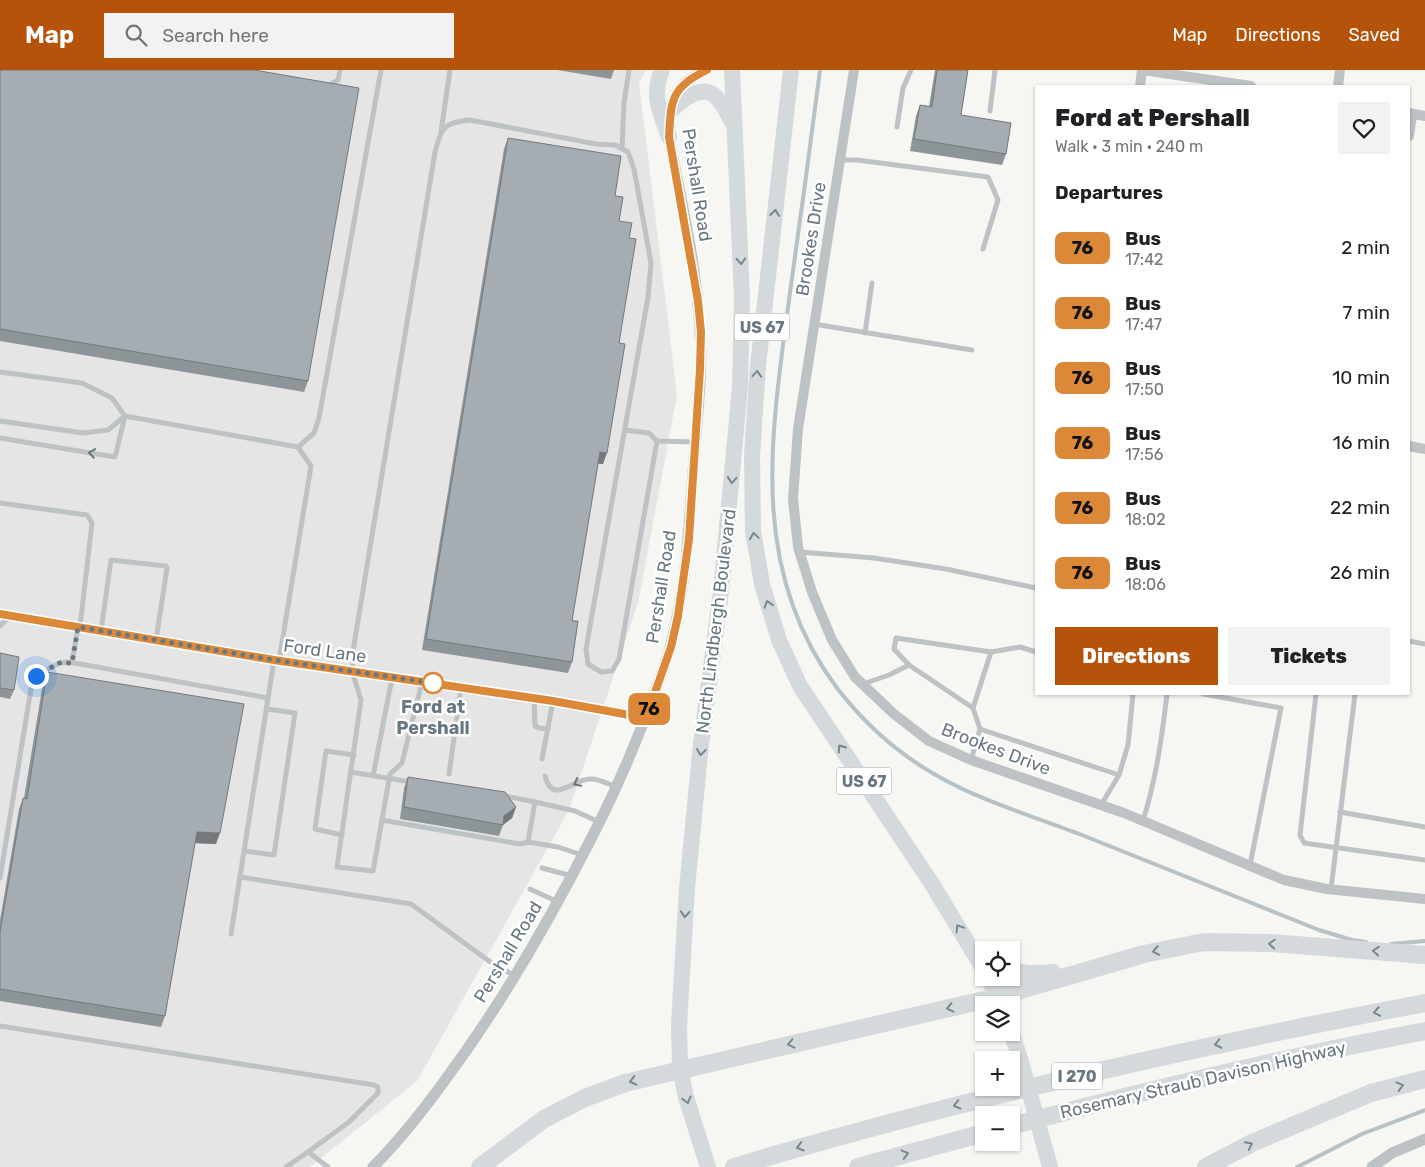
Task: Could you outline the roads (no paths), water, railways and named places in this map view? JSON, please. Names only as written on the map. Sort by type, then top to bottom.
[{"type":"highway","points":[[662,70],[656,83],[656,99],[669,137]]},
{"type":"highway","name":"North Lindbergh Boulevard","points":[[708,1167],[686,1097],[680,1069],[679,1025],[687,888],[701,744],[721,591],[740,378],[742,298],[732,70]]},
{"type":"highway","name":"North Lindbergh Boulevard","points":[[791,70],[762,321],[753,426],[753,531],[762,584],[779,640],[800,686],[975,948]]},
{"type":"highway","points":[[670,111],[689,95],[711,92],[718,98],[734,124]]},
{"type":"highway","points":[[1013,996],[1091,969],[1144,954],[1204,942],[1271,944],[1425,955]]},
{"type":"highway","points":[[1020,974],[1038,975],[1091,969]]},
{"type":"highway","name":"Rosemary Straub Davison Highway","points":[[734,1167],[819,1141],[1058,1080],[1189,1050],[1425,1003]]},
{"type":"highway","points":[[480,1167],[544,1119],[585,1098],[625,1083],[680,1069],[975,1006]]},
{"type":"highway","name":"Rosemary Straub Davison Highway","points":[[1020,1124],[1197,1078],[1425,1031]]},
{"type":"highway","points":[[1014,1041],[1049,1161]]},
{"type":"highway","points":[[1206,1167],[1254,1142],[1371,1093],[1425,1079]]},
{"type":"highway","points":[[858,1167],[975,1135]]},
{"type":"street","name":"Pershall Road","points":[[373,1167],[423,1110],[487,1021],[516,976],[572,876],[617,787],[646,718],[671,647],[678,616],[689,539],[701,332],[692,263],[669,137],[670,111],[673,98],[680,87],[707,70]]},
{"type":"street","name":"Brookes Drive","points":[[854,70],[798,429],[792,499],[800,552],[812,592],[832,640],[855,677],[894,714],[929,741],[971,760],[1143,821],[1284,880],[1331,889],[1425,899]]},
{"type":"street","points":[[1140,85],[1143,70],[1244,85]]},
{"type":"street","points":[[1338,85],[1340,70]]},
{"type":"street","points":[[1411,113],[1425,116]]},
{"type":"street","points":[[1410,446],[1425,449]]},
{"type":"street","name":"Ford Lane","points":[[5,615],[276,660],[553,701],[646,718]]},
{"type":"street","points":[[1379,1165],[1392,1154],[1425,1139]]},
{"type":"lane","points":[[320,84],[330,86],[338,80],[340,70]]},
{"type":"lane","points":[[298,447],[314,432],[320,418],[381,70]]},
{"type":"lane","points":[[422,682],[402,763],[390,774],[373,871],[337,867],[361,700],[352,671],[354,645],[408,307],[435,152],[441,132],[450,70]]},
{"type":"lane","points":[[622,149],[624,103],[629,70]]},
{"type":"lane","points":[[897,127],[903,88],[911,70]]},
{"type":"lane","points":[[990,111],[995,70]]},
{"type":"lane","points":[[441,132],[453,122],[470,120],[596,144],[616,144],[628,152],[634,169],[651,263],[648,298],[586,649],[588,664],[601,672],[612,671],[619,659],[657,441]]},
{"type":"lane","points":[[840,160],[857,160],[988,176],[998,200],[983,249]]},
{"type":"lane","points":[[865,333],[872,283]]},
{"type":"lane","points":[[814,324],[972,350]]},
{"type":"lane","points":[[0,372],[82,383],[112,398],[124,416],[115,457],[0,438]]},
{"type":"lane","points":[[124,416],[298,447],[310,466],[268,698],[231,934]]},
{"type":"lane","points":[[0,421],[83,433],[108,430],[124,416]]},
{"type":"lane","points":[[625,430],[649,433],[657,441],[695,442]]},
{"type":"lane","points":[[0,503],[87,515],[92,523],[79,627],[72,663]]},
{"type":"lane","points":[[800,552],[874,558],[946,569],[1035,588]]},
{"type":"lane","points":[[101,631],[112,560],[166,566],[156,640]]},
{"type":"lane","points":[[0,626],[5,615]]},
{"type":"lane","points":[[973,708],[909,665],[894,649],[896,638],[991,652],[1020,647],[1035,652]]},
{"type":"lane","points":[[1410,641],[1425,644]]},
{"type":"lane","points":[[971,760],[980,729],[973,708],[991,652]]},
{"type":"lane","points":[[0,878],[31,689],[36,676],[59,663],[72,663],[268,698]]},
{"type":"lane","points":[[863,685],[909,665]]},
{"type":"lane","points":[[373,776],[392,677]]},
{"type":"lane","points":[[449,774],[461,688]]},
{"type":"lane","points":[[1101,805],[1119,775],[1128,745],[1133,695]]},
{"type":"lane","points":[[1143,821],[1156,770],[1167,695]]},
{"type":"lane","points":[[1209,695],[1281,708],[1250,866]]},
{"type":"lane","points":[[1316,695],[1300,835],[1304,843],[1425,860]]},
{"type":"lane","points":[[1331,889],[1354,695]]},
{"type":"lane","points":[[534,698],[534,726],[548,729]]},
{"type":"lane","points":[[542,759],[553,701]]},
{"type":"lane","points":[[245,851],[273,856],[276,845],[295,713],[267,709]]},
{"type":"lane","points":[[980,729],[1119,775]]},
{"type":"lane","points":[[342,835],[315,830],[326,751],[354,755]]},
{"type":"lane","points":[[351,772],[417,783]]},
{"type":"lane","points":[[544,776],[547,784],[553,789],[560,790],[585,779],[593,778],[617,787]]},
{"type":"lane","points":[[494,794],[575,811],[600,822]]},
{"type":"lane","points":[[528,842],[535,802]]},
{"type":"lane","points":[[1340,812],[1425,827]]},
{"type":"lane","points":[[382,820],[520,844],[528,842],[558,847],[583,855]]},
{"type":"lane","points":[[542,868],[572,876]]},
{"type":"lane","points":[[240,877],[411,904],[489,961],[516,976]]},
{"type":"lane","points":[[530,889],[558,902]]},
{"type":"lane","points":[[0,1026],[378,1086],[378,1093],[354,1117],[286,1167]]},
{"type":"lane","points":[[308,1152],[328,1167]]},
{"type":"waterway","points":[[820,70],[776,401],[773,500],[778,549],[789,596],[809,643],[837,688],[881,736],[920,765],[952,784],[988,800],[1082,835],[1319,930],[1352,940],[1366,942]]},
{"type":"waterway","points":[[1391,944],[1425,941]]},
{"type":"waterway","points":[[1297,1167],[1362,1134],[1425,1110]]},
{"type":"place","name":"Ford at Pershall","points":[[433,683]]}]
